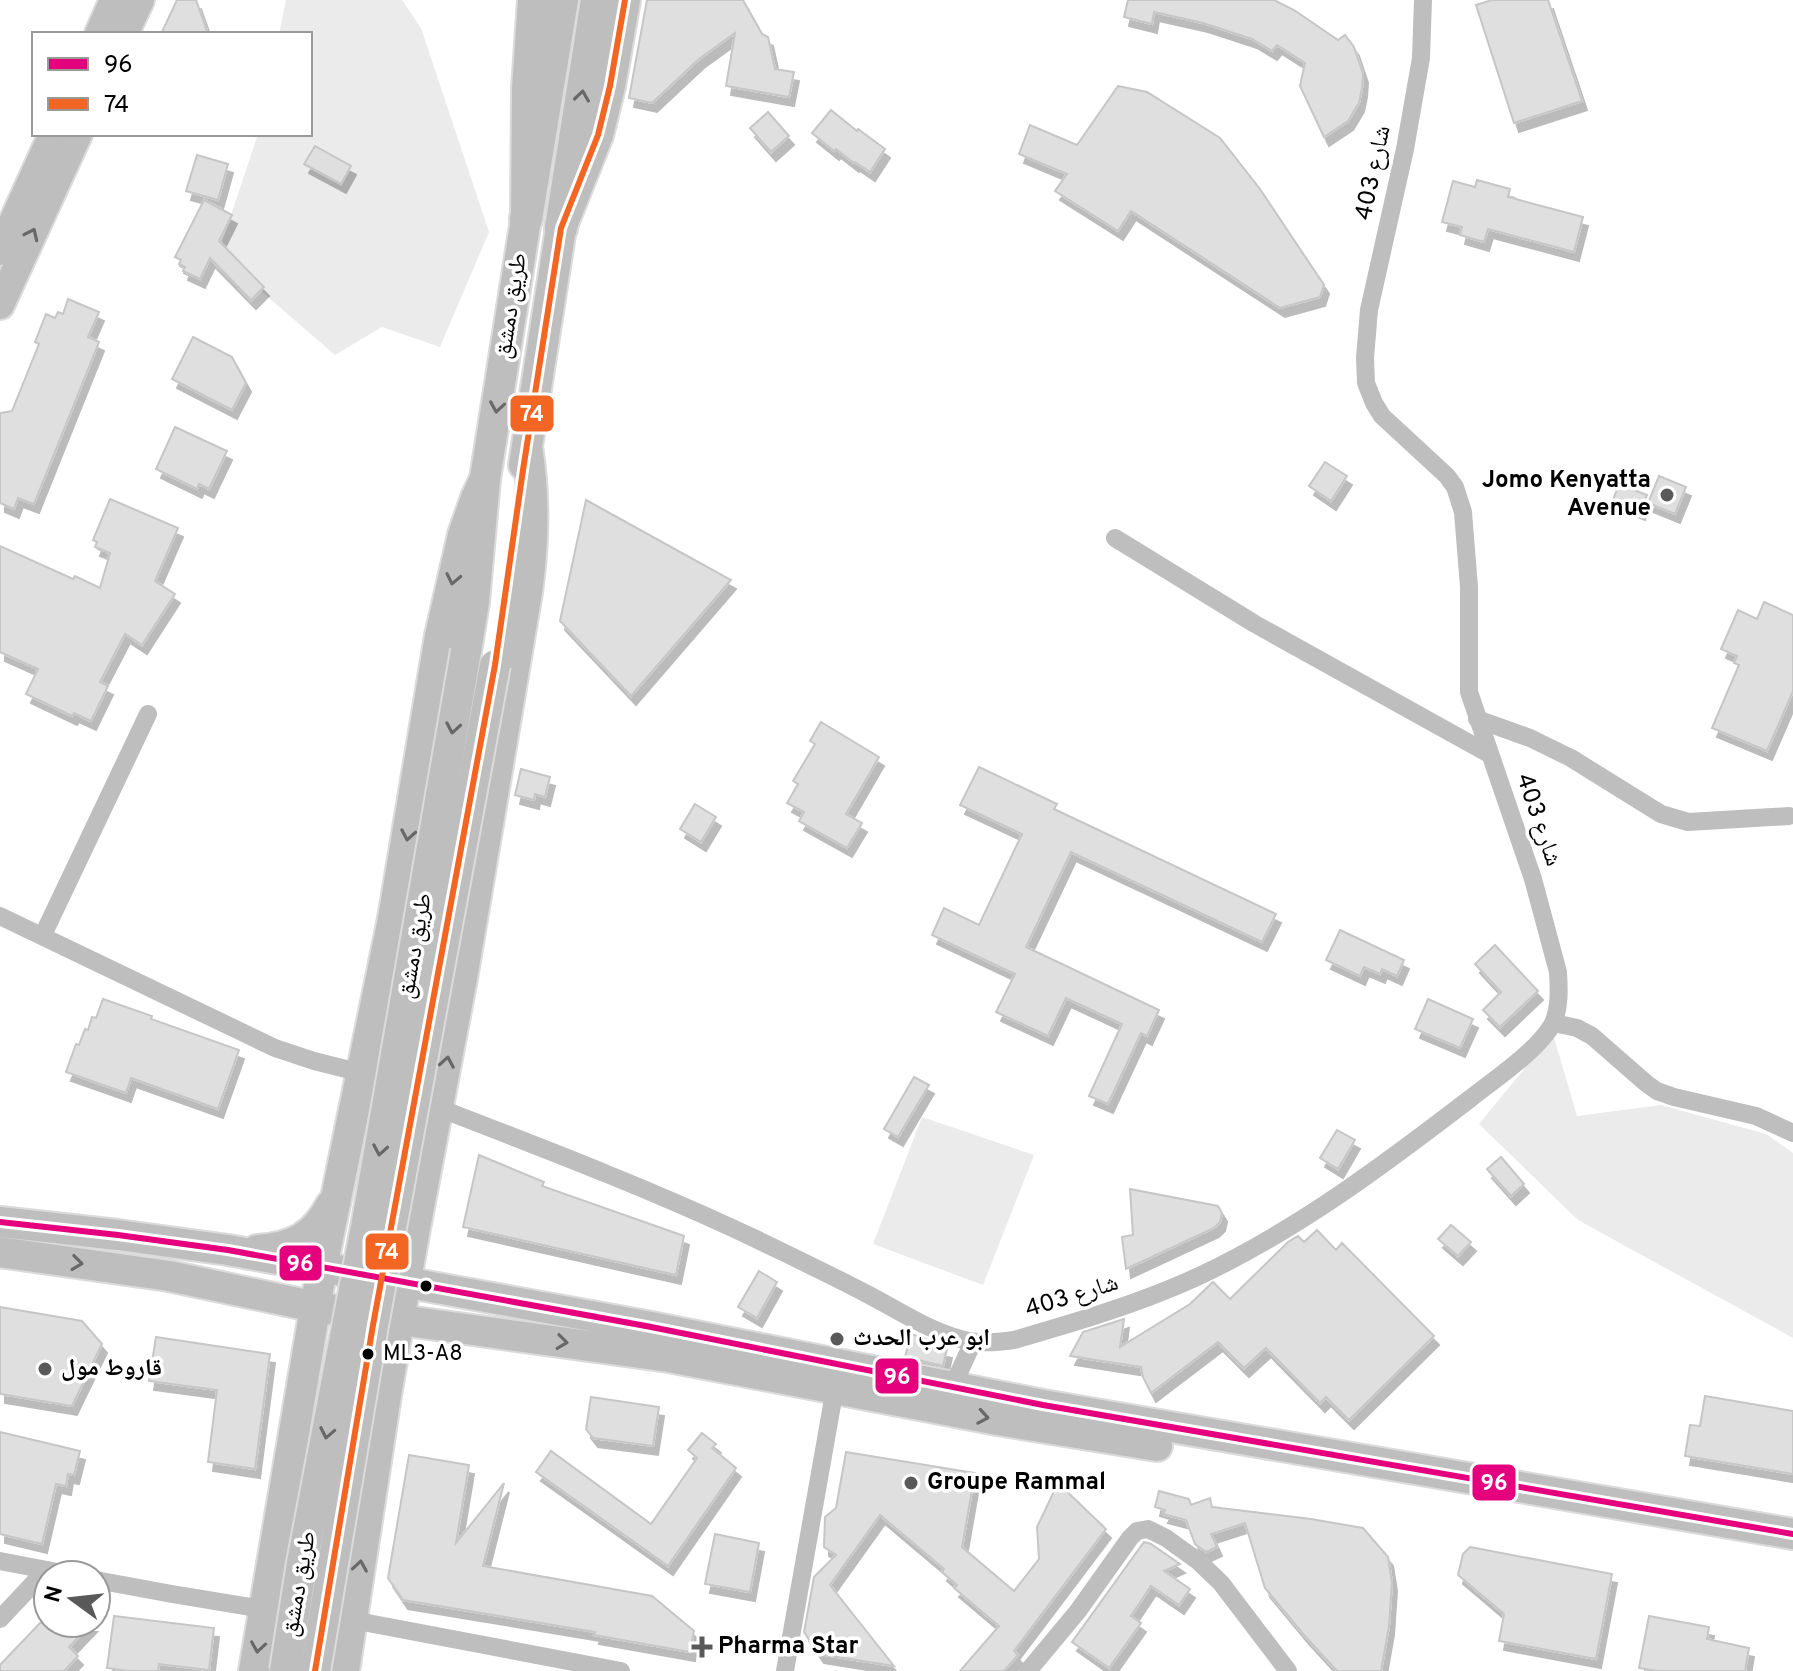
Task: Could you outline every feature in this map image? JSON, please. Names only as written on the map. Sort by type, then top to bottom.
[{"type":"highway","name":"طريق دمشق","points":[[285,1671],[302,1563],[367,1222],[474,602],[485,479],[526,219],[527,89],[533,0]]},
{"type":"highway","points":[[526,219],[562,0]]},
{"type":"highway","points":[[561,228],[597,0]]},
{"type":"highway","name":"طريق دمشق","points":[[315,1671],[373,1325],[495,665],[561,228],[598,135],[625,0]]},
{"type":"highway","points":[[344,1671],[405,1282],[462,978],[530,570],[534,506],[527,447]]},
{"type":"highway","points":[[254,1671],[322,1267],[398,891],[440,636],[463,535],[485,479]]},
{"type":"highway","points":[[349,1138],[354,1168],[366,1183],[374,1186],[383,1188],[402,1182],[429,1157]]},
{"type":"highway","points":[[228,1250],[275,1248],[293,1243],[314,1231],[338,1193]]},
{"type":"highway","points":[[0,1222],[228,1250],[491,1297],[950,1399],[1793,1534]]},
{"type":"highway","points":[[415,1228],[434,1266],[452,1279],[491,1297]]},
{"type":"highway","points":[[0,1252],[220,1285],[316,1307],[669,1357],[835,1388],[950,1399],[1034,1426],[1793,1554]]},
{"type":"highway","points":[[220,1285],[272,1309],[289,1323],[298,1344],[299,1405]]},
{"type":"highway","points":[[386,1395],[401,1364],[420,1348],[444,1339],[485,1333]]},
{"type":"highway","points":[[299,1405],[326,1383],[354,1383],[371,1398],[381,1433]]},
{"type":"main road","points":[[100,32],[114,0]]},
{"type":"main road","points":[[125,32],[140,0]]},
{"type":"main road","points":[[0,251],[52,136]]},
{"type":"main road","points":[[0,305],[77,136]]},
{"type":"street","name":"شارع 403","points":[[439,1108],[719,1223],[863,1292],[931,1329],[954,1338],[994,1343],[1117,1310],[1185,1282],[1239,1255],[1331,1200],[1435,1125],[1527,1053],[1554,1023],[1559,988],[1553,949],[1533,879],[1469,692],[1469,587],[1463,512],[1455,487],[1447,476],[1382,416],[1366,383],[1369,310],[1405,149],[1421,58],[1423,0]]},
{"type":"street","points":[[1115,538],[1255,624],[1489,754]]},
{"type":"street","points":[[43,935],[148,714]]},
{"type":"street","points":[[1477,719],[1530,738],[1571,758],[1661,814],[1688,822],[1789,816]]},
{"type":"street","points":[[0,916],[275,1048],[362,1073]]},
{"type":"street","points":[[1554,1023],[1577,1028],[1592,1036],[1657,1091],[1756,1116],[1793,1133]]},
{"type":"street","points":[[950,1399],[973,1342]]},
{"type":"street","points":[[785,1671],[835,1388]]},
{"type":"street","points":[[1028,1671],[1083,1604],[1130,1538],[1137,1531],[1148,1529],[1166,1538],[1209,1571],[1232,1595],[1288,1671]]},
{"type":"street","points":[[0,1561],[32,1567]]},
{"type":"street","points":[[112,1583],[263,1609]]},
{"type":"street","points":[[0,1619],[32,1585]]},
{"type":"street","points":[[352,1620],[621,1671]]},
{"type":"shaded area","points":[[286,0],[402,0],[421,28],[489,232],[440,347],[382,327],[335,355],[218,254],[257,136],[312,136],[312,32],[279,32]]},
{"type":"shaded area","points":[[1553,1034],[1577,1116],[1661,1105],[1766,1134],[1793,1153],[1793,1338],[1578,1220],[1479,1124]]},
{"type":"shaded area","points":[[922,1117],[1034,1155],[983,1285],[873,1244]]},
{"type":"building","points":[[177,0],[196,0],[207,32],[162,32]]},
{"type":"building","points":[[647,0],[743,0],[762,34],[768,37],[775,69],[794,72],[789,97],[726,86],[735,33],[699,59],[652,103],[629,98]]},
{"type":"building","points":[[1128,0],[1274,0],[1338,40],[1345,35],[1354,47],[1363,74],[1359,103],[1348,121],[1324,137],[1300,86],[1305,63],[1277,45],[1272,51],[1252,39],[1203,23],[1154,12],[1152,24],[1124,17]]},
{"type":"building","points":[[1492,0],[1548,0],[1582,101],[1514,123],[1476,5]]},
{"type":"building","points":[[1118,86],[1147,92],[1220,138],[1260,189],[1324,285],[1320,297],[1280,308],[1131,211],[1118,231],[1055,191],[1067,174],[1019,154],[1030,125],[1077,145]]},
{"type":"building","points":[[831,110],[885,149],[870,172],[836,149],[834,151],[812,133]]},
{"type":"building","points":[[768,112],[789,136],[771,152],[750,128]]},
{"type":"building","points":[[315,146],[351,166],[341,184],[304,164]]},
{"type":"building","points":[[197,155],[228,164],[218,200],[186,191]]},
{"type":"building","points":[[1477,180],[1510,189],[1508,197],[1583,217],[1574,252],[1488,229],[1484,242],[1460,235],[1462,227],[1442,222],[1453,181],[1475,187]]},
{"type":"building","points":[[204,200],[232,215],[219,241],[264,287],[251,300],[210,258],[200,279],[183,271],[185,267],[179,264],[181,260],[175,257]]},
{"type":"building","points":[[68,299],[99,312],[88,337],[99,342],[34,504],[18,498],[14,509],[0,503],[0,413],[12,411],[39,344],[35,342],[46,314],[55,318],[58,312],[63,314]]},
{"type":"building","points":[[193,337],[232,357],[246,383],[232,410],[172,379]]},
{"type":"building","points":[[175,427],[227,451],[209,489],[199,484],[197,489],[156,469]]},
{"type":"building","points":[[1325,462],[1347,476],[1331,501],[1309,486]]},
{"type":"building","name":"Jomo Kenyatta Avenue","points":[[1659,476],[1686,487],[1675,514],[1648,503]]},
{"type":"building","points":[[1619,484],[1647,495],[1640,511],[1613,500]]},
{"type":"building","points":[[110,499],[178,528],[155,581],[175,594],[142,645],[125,634],[100,682],[108,686],[91,721],[74,713],[72,716],[26,694],[38,669],[0,652],[0,546],[100,588],[110,553],[95,547],[97,542],[93,540]]},
{"type":"building","points":[[586,500],[731,580],[631,696],[560,621]]},
{"type":"building","points":[[1764,602],[1793,615],[1793,691],[1767,751],[1712,728],[1739,665],[1734,663],[1737,656],[1721,649],[1738,610],[1757,619]]},
{"type":"building","points":[[821,722],[879,757],[846,814],[862,823],[847,848],[799,821],[804,812],[787,803],[798,784],[793,781],[815,744],[810,741]]},
{"type":"building","points":[[979,767],[1057,804],[1054,809],[1276,914],[1262,942],[1071,852],[1026,947],[1159,1010],[1147,1036],[1141,1033],[1108,1104],[1089,1096],[1122,1024],[1066,998],[1048,1036],[996,1012],[1015,974],[932,935],[944,908],[979,925],[1022,834],[960,805]]},
{"type":"building","points":[[521,769],[550,777],[545,797],[535,794],[534,800],[515,795]]},
{"type":"building","points":[[695,804],[716,817],[701,842],[680,829]]},
{"type":"building","points":[[1340,930],[1404,960],[1397,976],[1382,969],[1380,974],[1364,967],[1360,976],[1326,960]]},
{"type":"building","points":[[1495,945],[1538,991],[1500,1027],[1483,1010],[1501,992],[1475,964]]},
{"type":"building","points":[[103,999],[239,1050],[218,1109],[131,1078],[126,1093],[66,1072],[76,1044],[79,1045],[85,1029],[88,1030],[92,1017],[96,1018]]},
{"type":"building","points":[[1428,999],[1473,1019],[1460,1048],[1415,1029]]},
{"type":"building","points":[[914,1077],[929,1085],[898,1137],[884,1129]]},
{"type":"building","points":[[1337,1130],[1355,1140],[1338,1169],[1320,1158]]},
{"type":"building","points":[[479,1155],[544,1182],[542,1186],[684,1236],[676,1275],[463,1227]]},
{"type":"building","points":[[1501,1157],[1524,1184],[1511,1196],[1487,1169]]},
{"type":"building","points":[[1130,1189],[1218,1206],[1222,1213],[1220,1222],[1214,1228],[1126,1269],[1122,1237],[1133,1235]]},
{"type":"building","points":[[1451,1225],[1471,1242],[1458,1256],[1438,1239]]},
{"type":"building","points":[[1317,1230],[1336,1250],[1342,1243],[1434,1336],[1349,1420],[1326,1397],[1320,1403],[1266,1348],[1244,1368],[1218,1342],[1151,1393],[1141,1367],[1070,1356],[1083,1332],[1124,1319],[1120,1347],[1190,1304],[1213,1282],[1230,1299],[1288,1242],[1298,1236],[1304,1242]]},
{"type":"building","points":[[759,1271],[777,1282],[757,1318],[738,1307]]},
{"type":"building","name":"قاروط مول","points":[[0,1307],[82,1321],[102,1344],[72,1406],[0,1394]]},
{"type":"building","points":[[911,1334],[929,1340],[928,1345],[947,1349],[943,1366],[905,1357]]},
{"type":"building","points":[[156,1337],[270,1354],[255,1469],[208,1462],[217,1390],[149,1381]]},
{"type":"building","points":[[1705,1396],[1793,1411],[1793,1474],[1685,1456],[1690,1425],[1700,1426]]},
{"type":"building","points":[[591,1397],[659,1407],[653,1446],[593,1438],[586,1429]]},
{"type":"building","points":[[0,1432],[80,1451],[74,1475],[68,1474],[66,1486],[56,1484],[42,1544],[0,1534]]},
{"type":"building","points":[[702,1433],[716,1444],[712,1448],[736,1468],[668,1566],[536,1472],[551,1451],[651,1524],[697,1458],[688,1450]]},
{"type":"building","points":[[846,1452],[975,1473],[962,1547],[1014,1591],[1039,1559],[1037,1527],[1058,1483],[1106,1529],[1014,1651],[1018,1655],[1004,1671],[960,1671],[999,1626],[954,1588],[957,1585],[942,1572],[944,1569],[880,1515],[830,1585],[894,1666],[819,1654],[804,1632],[814,1577],[836,1555],[824,1547],[825,1517],[836,1508]]},
{"type":"building","points":[[409,1455],[469,1465],[456,1543],[504,1483],[483,1566],[652,1596],[694,1631],[690,1652],[594,1635],[595,1632],[403,1600],[388,1578]]},
{"type":"building","points":[[1159,1491],[1189,1499],[1191,1505],[1210,1498],[1212,1507],[1363,1528],[1388,1557],[1392,1582],[1389,1626],[1381,1671],[1337,1671],[1265,1588],[1245,1523],[1211,1534],[1217,1547],[1206,1552],[1195,1544],[1186,1520],[1163,1514],[1165,1510],[1155,1507]]},
{"type":"building","points":[[715,1534],[759,1543],[750,1592],[705,1584]]},
{"type":"building","points":[[1144,1542],[1180,1564],[1164,1571],[1190,1589],[1179,1605],[1151,1586],[1131,1616],[1141,1623],[1109,1668],[1072,1642]]},
{"type":"building","points":[[1470,1547],[1612,1574],[1596,1659],[1499,1641],[1504,1614],[1458,1575],[1463,1554]]},
{"type":"building","points":[[114,1616],[214,1628],[209,1670],[159,1664],[158,1671],[107,1668]]},
{"type":"building","points":[[1649,1616],[1709,1627],[1707,1639],[1749,1648],[1745,1671],[1657,1671],[1639,1668]]},
{"type":"building","points":[[32,1631],[32,1639],[77,1639],[69,1647],[78,1656],[64,1671],[0,1671],[0,1665]]},
{"type":"transit line","name":"74","points":[[315,1671],[373,1325],[495,665],[561,228],[598,135],[625,0]]},
{"type":"transit line","name":"96","points":[[0,1222],[228,1250],[646,1326],[1043,1405],[1793,1534]]},
{"type":"place","name":"Jomo Kenyatta Avenue","points":[[1667,495]]},
{"type":"place","name":"ابو عرب الحدث","points":[[837,1339]]},
{"type":"place","name":"ML3-A8","points":[[368,1354]]},
{"type":"place","name":"قاروط مول","points":[[45,1369]]},
{"type":"place","name":"Groupe Rammal","points":[[911,1483]]},
{"type":"place","name":"Pharma Star","points":[[702,1647]]}]
